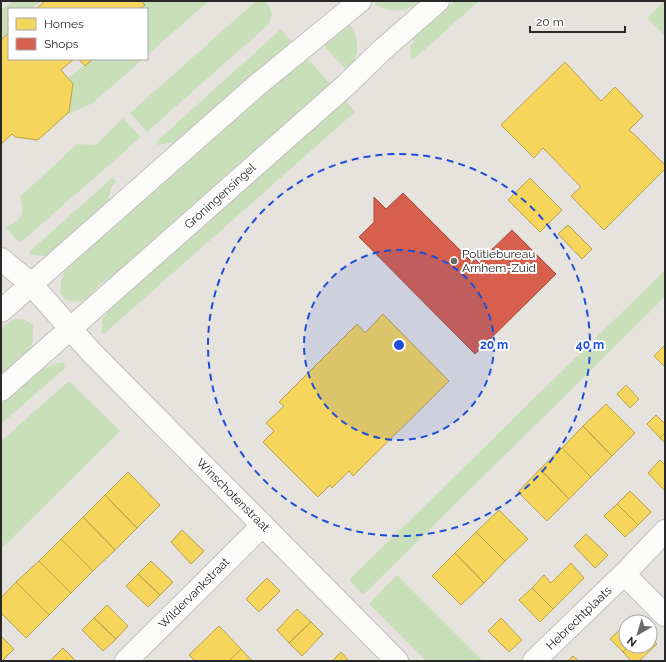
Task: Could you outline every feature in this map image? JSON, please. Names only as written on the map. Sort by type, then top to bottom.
[{"type":"street","points":[[1,311],[256,86],[360,1]]},
{"type":"street","name":"Groningensingel","points":[[1,390],[345,86],[381,51],[438,1]]},
{"type":"street","points":[[1,259],[31,284]]},
{"type":"street","name":"Winschotenstraat","points":[[31,284],[91,352],[397,661]]},
{"type":"street","name":"Wildervankstraat","points":[[126,661],[263,525]]},
{"type":"street","name":"Hebrechtplaats","points":[[534,661],[624,574],[665,531]]},
{"type":"street","points":[[624,574],[665,615]]},
{"type":"green space","points":[[14,1],[41,1],[33,8],[8,8],[8,34],[1,40],[1,10]]},
{"type":"green space","points":[[139,1],[209,1],[148,54],[148,8],[145,8]]},
{"type":"green space","points":[[256,1],[265,1],[271,10],[272,15],[268,25],[147,132],[130,113]]},
{"type":"green space","points":[[375,1],[421,1],[404,10],[393,10],[381,8],[375,5]]},
{"type":"green space","points":[[455,1],[479,1],[413,59],[411,57],[410,46],[414,42],[412,39]]},
{"type":"green space","points":[[665,1],[665,36],[647,18]]},
{"type":"green space","points":[[347,24],[354,31],[357,49],[356,58],[348,72],[323,45]]},
{"type":"green space","points":[[281,29],[292,42],[179,141],[158,145],[156,142]]},
{"type":"green space","points":[[305,55],[332,86],[127,268],[102,283],[82,301],[73,302],[62,295],[61,285],[67,266]]},
{"type":"green space","points":[[90,60],[142,60],[93,103],[66,115],[29,111]]},
{"type":"green space","points":[[344,99],[355,112],[105,333],[101,332],[103,318],[107,314],[105,311]]},
{"type":"green space","points":[[123,118],[141,137],[21,242],[16,239],[6,227],[16,222],[21,216],[22,208],[20,197],[77,144],[96,145]]},
{"type":"green space","points":[[112,178],[117,182],[112,186],[106,207],[51,255],[31,255],[29,253],[30,251]]},
{"type":"green space","points":[[665,270],[665,297],[363,595],[349,580]]},
{"type":"green space","points":[[14,319],[24,320],[33,325],[33,340],[30,350],[1,380],[1,329]]},
{"type":"green space","points":[[63,362],[65,365],[64,369],[1,424],[1,404],[39,371],[51,365]]},
{"type":"green space","points":[[69,381],[120,431],[1,549],[1,441]]},
{"type":"green space","points":[[397,575],[483,661],[426,661],[369,604]]},
{"type":"building: Homes","points":[[45,1],[141,1],[145,5],[141,8],[37,8]]},
{"type":"building: Homes","points":[[8,34],[8,60],[73,60],[61,70],[73,84],[69,112],[38,140],[15,137],[12,134],[1,144],[1,40]]},
{"type":"building: Homes","points":[[79,60],[92,60],[85,66]]},
{"type":"building: Homes","points":[[565,62],[601,101],[615,87],[643,116],[629,130],[665,165],[665,169],[604,230],[571,196],[581,187],[543,148],[534,158],[501,125]]},
{"type":"building: Homes","points":[[530,178],[562,210],[540,232],[508,200]]},
{"type":"building: Homes","points":[[568,225],[592,249],[582,259],[558,234]]},
{"type":"building: Homes","points":[[383,314],[449,381],[353,476],[349,471],[332,488],[330,485],[318,497],[263,442],[274,431],[266,423],[284,406],[279,402],[357,324],[365,333]]},
{"type":"building: Homes","points":[[665,345],[665,367],[654,356]]},
{"type":"building: Homes","points":[[626,385],[639,399],[630,408],[617,394]]},
{"type":"building: Homes","points":[[606,404],[635,433],[612,456],[583,426]]},
{"type":"building: Homes","points":[[656,415],[665,424],[665,433],[660,438],[647,424]]},
{"type":"building: Homes","points":[[583,426],[612,456],[591,477],[562,448]]},
{"type":"building: Homes","points":[[665,433],[665,443],[660,438]]},
{"type":"building: Homes","points":[[562,448],[591,477],[569,499],[540,469]]},
{"type":"building: Homes","points":[[660,460],[665,465],[665,491],[648,473]]},
{"type":"building: Homes","points":[[540,469],[569,499],[547,521],[518,492]]},
{"type":"building: Homes","points":[[128,472],[160,505],[137,528],[105,495]]},
{"type":"building: Homes","points":[[630,491],[651,512],[638,525],[617,504]]},
{"type":"building: Homes","points":[[105,495],[137,528],[115,550],[83,517]]},
{"type":"building: Homes","points":[[617,504],[638,525],[625,537],[604,516]]},
{"type":"building: Homes","points":[[499,510],[528,539],[505,561],[476,532]]},
{"type":"building: Homes","points":[[83,517],[115,550],[93,571],[61,539]]},
{"type":"building: Homes","points":[[182,530],[204,551],[191,564],[171,542]]},
{"type":"building: Homes","points":[[476,532],[505,561],[484,583],[455,553]]},
{"type":"building: Homes","points":[[586,534],[608,555],[595,568],[574,546]]},
{"type":"building: Homes","points":[[61,539],[93,571],[71,593],[39,561]]},
{"type":"building: Homes","points":[[455,553],[484,583],[461,605],[432,576]]},
{"type":"building: Homes","points":[[39,561],[71,593],[49,615],[16,582]]},
{"type":"building: Homes","points":[[151,561],[173,582],[160,595],[138,574]]},
{"type":"building: Homes","points":[[571,563],[584,578],[553,609],[532,588],[544,575],[551,583]]},
{"type":"building: Homes","points":[[138,574],[160,595],[148,607],[126,586]]},
{"type":"building: Homes","points":[[267,578],[280,591],[259,612],[246,599]]},
{"type":"building: Homes","points":[[16,582],[49,615],[26,638],[1,613],[1,598]]},
{"type":"building: Homes","points":[[532,588],[553,609],[540,622],[519,600]]},
{"type":"building: Homes","points":[[107,605],[128,626],[116,639],[94,618]]},
{"type":"building: Homes","points":[[297,609],[311,622],[289,643],[277,630]]},
{"type":"building: Homes","points":[[94,618],[116,639],[103,651],[82,630]]},
{"type":"building: Homes","points":[[501,618],[522,640],[509,652],[488,631]]},
{"type":"building: Homes","points":[[311,622],[323,634],[302,656],[289,643]]},
{"type":"building: Homes","points":[[219,626],[241,649],[229,661],[195,661],[189,655]]},
{"type":"building: Homes","points":[[618,632],[618,647],[610,639]]},
{"type":"building: Homes","points":[[1,636],[14,649],[2,661],[1,661]]},
{"type":"building: Homes","points":[[63,648],[76,661],[50,661]]},
{"type":"building: Homes","points":[[241,649],[252,661],[229,661]]},
{"type":"building: Homes","points":[[341,652],[349,661],[332,661]]},
{"type":"building: Homes","points":[[625,654],[646,654],[639,661],[631,661]]},
{"type":"building: Homes","points":[[573,656],[579,661],[568,661]]},
{"type":"building: Shops","points":[[403,193],[470,260],[470,265],[475,259],[481,265],[481,260],[512,230],[556,274],[475,354],[359,237],[374,222],[374,197],[386,209]]},
{"type":"place","name":"Politiebureau Arnhem-Zuid","points":[[454,261]]}]
